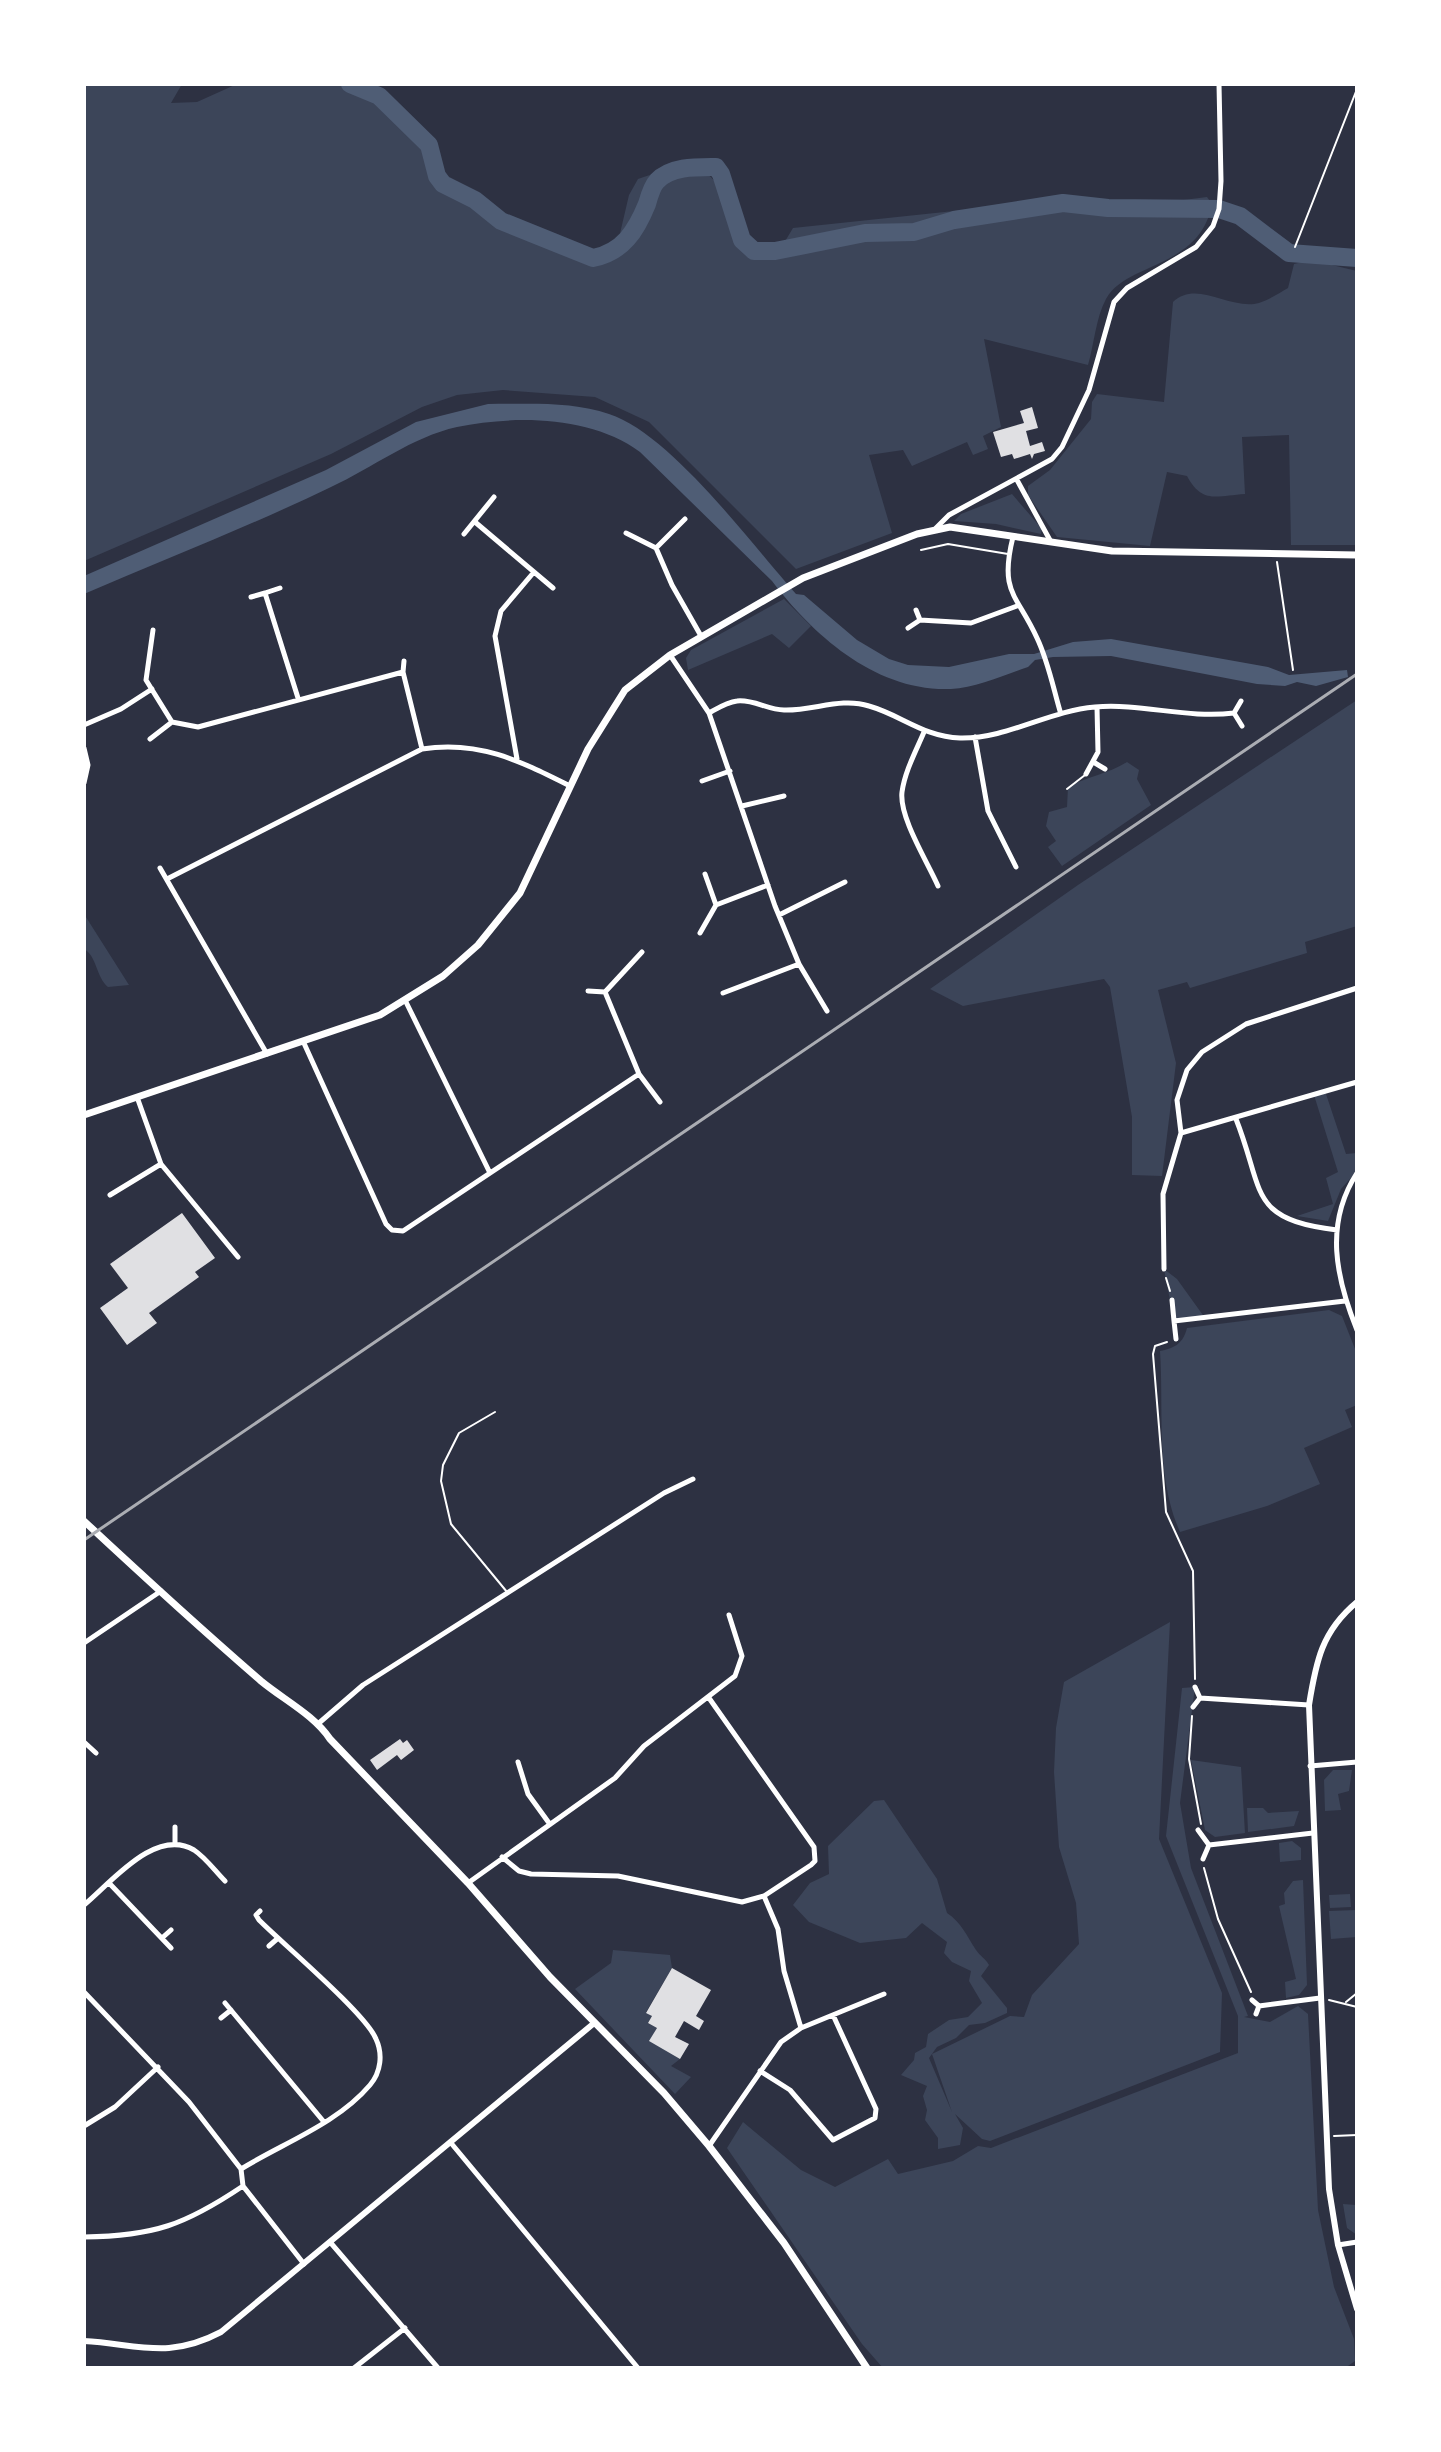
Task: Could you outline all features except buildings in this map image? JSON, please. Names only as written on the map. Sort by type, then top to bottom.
[{"type":"main road","points":[[84,1115],[364,1021],[406,1002],[461,961],[507,911],[532,874],[570,786],[614,703],[640,677],[670,655],[796,581],[936,528],[966,528],[1051,543],[1147,552],[1357,555]]},
{"type":"main road","points":[[84,1521],[262,1681],[308,1718],[319,1723],[330,1739],[468,1883],[593,2024],[664,2093],[784,2243],[867,2368]]},
{"type":"street","points":[[936,528],[949,515],[1052,459],[1062,447],[1093,378],[1114,302],[1127,288],[1196,247],[1213,226],[1219,209],[1221,181],[1219,84]]},
{"type":"street","points":[[1017,480],[1051,536],[1051,543]]},
{"type":"street","points":[[464,534],[494,497]]},
{"type":"street","points":[[656,548],[685,519]]},
{"type":"street","points":[[475,522],[553,588]]},
{"type":"street","points":[[626,533],[656,548],[672,585],[701,636]]},
{"type":"street","points":[[1013,537],[1009,554],[1009,583],[1017,606],[1039,641],[1060,711]]},
{"type":"street","points":[[517,759],[495,636],[501,611],[534,572]]},
{"type":"street","points":[[251,597],[280,588]]},
{"type":"street","points":[[265,593],[298,698]]},
{"type":"street","points":[[908,628],[920,620],[971,623],[1017,606]]},
{"type":"street","points":[[916,610],[920,620]]},
{"type":"street","points":[[153,630],[145,671],[172,722]]},
{"type":"street","points":[[670,655],[709,713],[779,915],[799,964],[827,1011]]},
{"type":"street","points":[[404,661],[403,672],[422,749]]},
{"type":"street","points":[[150,739],[172,722],[208,727],[298,698],[403,672]]},
{"type":"street","points":[[84,725],[121,709],[152,689]]},
{"type":"street","points":[[709,713],[737,701],[782,710],[855,703],[880,709],[924,732],[975,737],[1012,729],[1060,711],[1097,707],[1130,706],[1191,716],[1234,713]]},
{"type":"street","points":[[1234,713],[1241,701]]},
{"type":"street","points":[[1086,774],[1095,763],[1100,733],[1097,707]]},
{"type":"street","points":[[1234,713],[1242,726]]},
{"type":"street","points":[[924,732],[906,774],[902,797],[907,820],[938,886]]},
{"type":"street","points":[[975,737],[988,811],[1016,867]]},
{"type":"street","points":[[167,879],[422,749],[477,747],[517,759],[570,786]]},
{"type":"street","points":[[84,748],[88,765],[84,783]]},
{"type":"street","points":[[1095,763],[1105,769]]},
{"type":"street","points":[[702,781],[730,771]]},
{"type":"street","points":[[742,806],[784,796]]},
{"type":"street","points":[[160,868],[267,1054]]},
{"type":"street","points":[[705,874],[716,905]]},
{"type":"street","points":[[779,915],[845,882]]},
{"type":"street","points":[[700,933],[716,905],[768,885]]},
{"type":"street","points":[[605,992],[642,952]]},
{"type":"street","points":[[723,993],[799,964]]},
{"type":"street","points":[[1164,1269],[1163,1194],[1181,1133],[1177,1100],[1187,1070],[1202,1052],[1246,1024],[1357,988]]},
{"type":"street","points":[[588,991],[605,992]]},
{"type":"street","points":[[605,992],[639,1074],[660,1102]]},
{"type":"street","points":[[406,1002],[489,1171]]},
{"type":"street","points":[[303,1041],[386,1224],[395,1231],[409,1227],[639,1074]]},
{"type":"street","points":[[1181,1133],[1357,1082]]},
{"type":"street","points":[[137,1097],[161,1164],[238,1257]]},
{"type":"street","points":[[1236,1119],[1261,1195],[1272,1211],[1284,1220],[1337,1230]]},
{"type":"street","points":[[110,1195],[161,1164]]},
{"type":"street","points":[[1357,1173],[1345,1194],[1337,1230],[1337,1274],[1357,1330]]},
{"type":"street","points":[[1172,1300],[1176,1339]]},
{"type":"street","points":[[1174,1321],[1345,1301]]},
{"type":"street","points":[[319,1723],[363,1685],[664,1493],[693,1479]]},
{"type":"street","points":[[84,1643],[161,1591]]},
{"type":"street","points":[[1357,1602],[1337,1618],[1323,1644],[1309,1705],[1329,2189],[1338,2245],[1357,2309]]},
{"type":"street","points":[[468,1883],[615,1778],[644,1746],[709,1698],[738,1672],[742,1656],[729,1615]]},
{"type":"street","points":[[1195,1687],[1200,1698]]},
{"type":"street","points":[[502,1857],[519,1871],[531,1874],[618,1876],[742,1902],[764,1896],[811,1865],[815,1861],[814,1847],[709,1698]]},
{"type":"street","points":[[1200,1698],[1309,1705]]},
{"type":"street","points":[[1193,1707],[1200,1698]]},
{"type":"street","points":[[84,1742],[96,1753]]},
{"type":"street","points":[[518,1762],[528,1794],[549,1823]]},
{"type":"street","points":[[1310,1766],[1357,1762]]},
{"type":"street","points":[[175,1827],[175,1844]]},
{"type":"street","points":[[1198,1830],[1209,1845]]},
{"type":"street","points":[[1209,1845],[1313,1833]]},
{"type":"street","points":[[84,1905],[154,1849],[175,1844],[194,1851],[225,1881]]},
{"type":"street","points":[[1203,1859],[1209,1845]]},
{"type":"street","points":[[110,1884],[171,1948]]},
{"type":"street","points":[[764,1896],[778,1929],[784,1971],[801,2028]]},
{"type":"street","points":[[241,2169],[324,2122],[373,2083],[380,2053],[370,2028],[256,1917],[260,1911]]},
{"type":"street","points":[[162,1938],[171,1930]]},
{"type":"street","points":[[269,1946],[277,1939]]},
{"type":"street","points":[[84,1992],[158,2067],[241,2169],[243,2186],[304,2264]]},
{"type":"street","points":[[709,2146],[781,2042],[801,2028],[884,1994]]},
{"type":"street","points":[[1252,2000],[1259,2006],[1320,1998]]},
{"type":"street","points":[[225,2003],[324,2122]]},
{"type":"street","points":[[1256,2014],[1259,2006]]},
{"type":"street","points":[[221,2018],[231,2010]]},
{"type":"street","points":[[760,2071],[790,2090],[833,2140],[875,2118],[876,2109],[833,2015]]},
{"type":"street","points":[[84,2341],[162,2351],[200,2342],[231,2324],[593,2024]]},
{"type":"street","points":[[84,2126],[115,2107],[158,2067]]},
{"type":"street","points":[[451,2143],[638,2368]]},
{"type":"street","points":[[84,2237],[164,2229],[199,2216],[243,2186]]},
{"type":"street","points":[[330,2242],[438,2368]]},
{"type":"street","points":[[1338,2245],[1357,2242]]},
{"type":"street","points":[[354,2368],[405,2328]]},
{"type":"lane","points":[[921,550],[948,544],[1009,554]]},
{"type":"lane","points":[[1067,789],[1086,774]]},
{"type":"lane","points":[[495,1412],[459,1433],[443,1465],[441,1481],[451,1524],[507,1592]]},
{"type":"path","points":[[1295,247],[1357,89]]},
{"type":"path","points":[[1276,552],[1293,670]]},
{"type":"path","points":[[1164,1269],[1172,1300]]},
{"type":"path","points":[[1176,1339],[1155,1346],[1153,1354],[1157,1430],[1166,1512],[1193,1571],[1195,1687]]},
{"type":"path","points":[[1193,1707],[1189,1759],[1201,1825],[1198,1830]]},
{"type":"path","points":[[1203,1859],[1218,1919],[1249,1985],[1252,2000]]},
{"type":"path","points":[[1346,2002],[1352,1993],[1357,1993]]},
{"type":"path","points":[[1320,1998],[1357,2007]]},
{"type":"path","points":[[1326,2137],[1357,2135]]},
{"type":"shaded area","points":[[84,84],[182,84],[171,103],[197,102],[237,84],[356,84],[413,134],[445,180],[498,220],[522,226],[540,241],[569,253],[588,254],[618,242],[629,195],[638,179],[680,168],[707,174],[716,183],[724,196],[737,236],[749,244],[784,243],[793,228],[1029,203],[1152,204],[1207,197],[1212,204],[1205,225],[1193,241],[1178,253],[1129,278],[1106,299],[1088,365],[984,339],[1001,427],[983,436],[988,449],[973,455],[967,442],[912,466],[903,450],[869,455],[892,533],[796,569],[649,422],[595,397],[503,390],[457,395],[422,407],[331,454],[84,561]]},
{"type":"shaded area","points":[[1311,260],[1357,271],[1357,545],[1291,545],[1289,435],[1242,437],[1245,494],[1204,495],[1187,476],[1167,472],[1150,546],[1057,537],[1028,495],[1028,486],[1050,470],[1091,419],[1092,402],[1097,394],[1164,402],[1173,302],[1182,296],[1203,294],[1237,303],[1259,303],[1288,288],[1294,264]]},
{"type":"shaded area","points":[[488,404],[580,407],[609,414],[633,425],[684,467],[796,594],[804,595],[857,640],[889,659],[908,665],[949,667],[1009,654],[1034,654],[1073,642],[1111,639],[1268,667],[1289,675],[1347,670],[1348,677],[1316,686],[1297,682],[1285,686],[1257,684],[1111,656],[1035,660],[1028,667],[961,688],[923,687],[897,681],[872,670],[827,640],[772,581],[640,452],[599,431],[576,425],[527,420],[457,427],[424,438],[239,529],[84,594],[84,576],[326,470],[416,422]]},
{"type":"shaded area","points":[[1012,494],[1042,529],[1041,534],[996,524],[954,521],[961,514]]},
{"type":"shaded area","points":[[784,599],[811,626],[789,648],[772,634],[688,670],[686,658],[691,650]]},
{"type":"shaded area","points":[[1357,700],[1357,926],[1305,942],[1307,953],[1190,988],[1187,982],[1158,990],[1176,1063],[1162,1176],[1132,1175],[1132,1117],[1110,987],[1104,979],[963,1006],[930,989],[1078,885]]},
{"type":"shaded area","points":[[1127,762],[1139,770],[1137,779],[1151,805],[1062,866],[1048,847],[1056,841],[1046,826],[1049,812],[1067,807],[1068,787]]},
{"type":"shaded area","points":[[84,914],[129,985],[108,987],[104,983],[92,956],[84,949]]},
{"type":"shaded area","points":[[1325,1091],[1346,1154],[1357,1153],[1357,1171],[1341,1189],[1328,1221],[1297,1216],[1333,1204],[1326,1178],[1338,1172],[1314,1095]]},
{"type":"shaded area","points":[[1164,1269],[1177,1279],[1205,1318],[1174,1321]]},
{"type":"shaded area","points":[[1329,1310],[1342,1316],[1357,1354],[1357,1405],[1345,1410],[1352,1427],[1304,1448],[1320,1484],[1267,1506],[1180,1532],[1172,1511],[1164,1466],[1160,1351],[1178,1344],[1187,1328]]},
{"type":"shaded area","points":[[1170,1622],[1159,1839],[1222,1993],[1220,2052],[990,2141],[982,2139],[955,2114],[963,2128],[960,2145],[938,2149],[938,2138],[925,2120],[927,2110],[923,2096],[927,2086],[901,2075],[914,2060],[915,2053],[926,2047],[928,2034],[949,2020],[968,2017],[982,2003],[969,1981],[971,1971],[952,1962],[944,1953],[947,1942],[922,1923],[906,1938],[860,1943],[809,1922],[793,1905],[810,1883],[829,1874],[828,1846],[874,1801],[884,1800],[937,1879],[947,1913],[960,1925],[989,1965],[981,1976],[1007,2008],[1007,2013],[985,2023],[969,2025],[956,2038],[937,2047],[929,2058],[952,2112],[932,2054],[1010,2016],[1024,2017],[1032,1995],[1079,1944],[1076,1903],[1059,1847],[1054,1772],[1056,1728],[1064,1682]]},
{"type":"shaded area","points":[[1195,1687],[1180,1803],[1191,1868],[1248,2016],[1244,2017],[1270,2022],[1298,2006],[1308,2014],[1318,2210],[1334,2287],[1354,2339],[1355,2361],[1345,2368],[883,2368],[862,2344],[727,2148],[743,2122],[801,2170],[835,2187],[888,2159],[898,2174],[953,2161],[978,2146],[991,2148],[1238,2053],[1238,2016],[1166,1836],[1182,1688]]},
{"type":"shaded area","points":[[1191,1760],[1241,1767],[1245,1833],[1215,1837],[1205,1830]]},
{"type":"shaded area","points":[[1333,1770],[1352,1770],[1349,1791],[1338,1794],[1341,1810],[1325,1811],[1324,1780]]},
{"type":"shaded area","points":[[1247,1808],[1263,1808],[1268,1813],[1299,1811],[1294,1826],[1248,1832]]},
{"type":"shaded area","points":[[1292,1841],[1301,1848],[1301,1860],[1280,1862],[1279,1843]]},
{"type":"shaded area","points":[[1303,1880],[1307,1985],[1299,1995],[1286,1998],[1285,1982],[1296,1979],[1279,1906],[1285,1904],[1284,1893],[1293,1881]]},
{"type":"shaded area","points":[[1350,1894],[1351,1907],[1330,1908],[1329,1895]]},
{"type":"shaded area","points":[[1357,1910],[1357,1937],[1331,1939],[1329,1911]]},
{"type":"shaded area","points":[[613,1950],[670,1955],[672,1968],[646,2012],[652,2016],[648,2023],[657,2028],[650,2041],[680,2059],[671,2066],[691,2077],[675,2094],[575,1989],[611,1963]]},
{"type":"shaded area","points":[[1343,2204],[1356,2205],[1357,2235],[1347,2228]]},
{"type":"waterway","points":[[350,84],[379,96],[429,145],[437,176],[443,184],[475,200],[501,221],[593,258],[613,251],[627,239],[643,214],[654,186],[663,176],[685,168],[709,167],[716,167],[721,174],[742,240],[754,251],[775,251],[865,233],[914,232],[954,220],[1063,203],[1108,208],[1219,209],[1240,216],[1289,253],[1357,258]]},
{"type":"railway","points":[[84,1540],[1357,674]]}]
